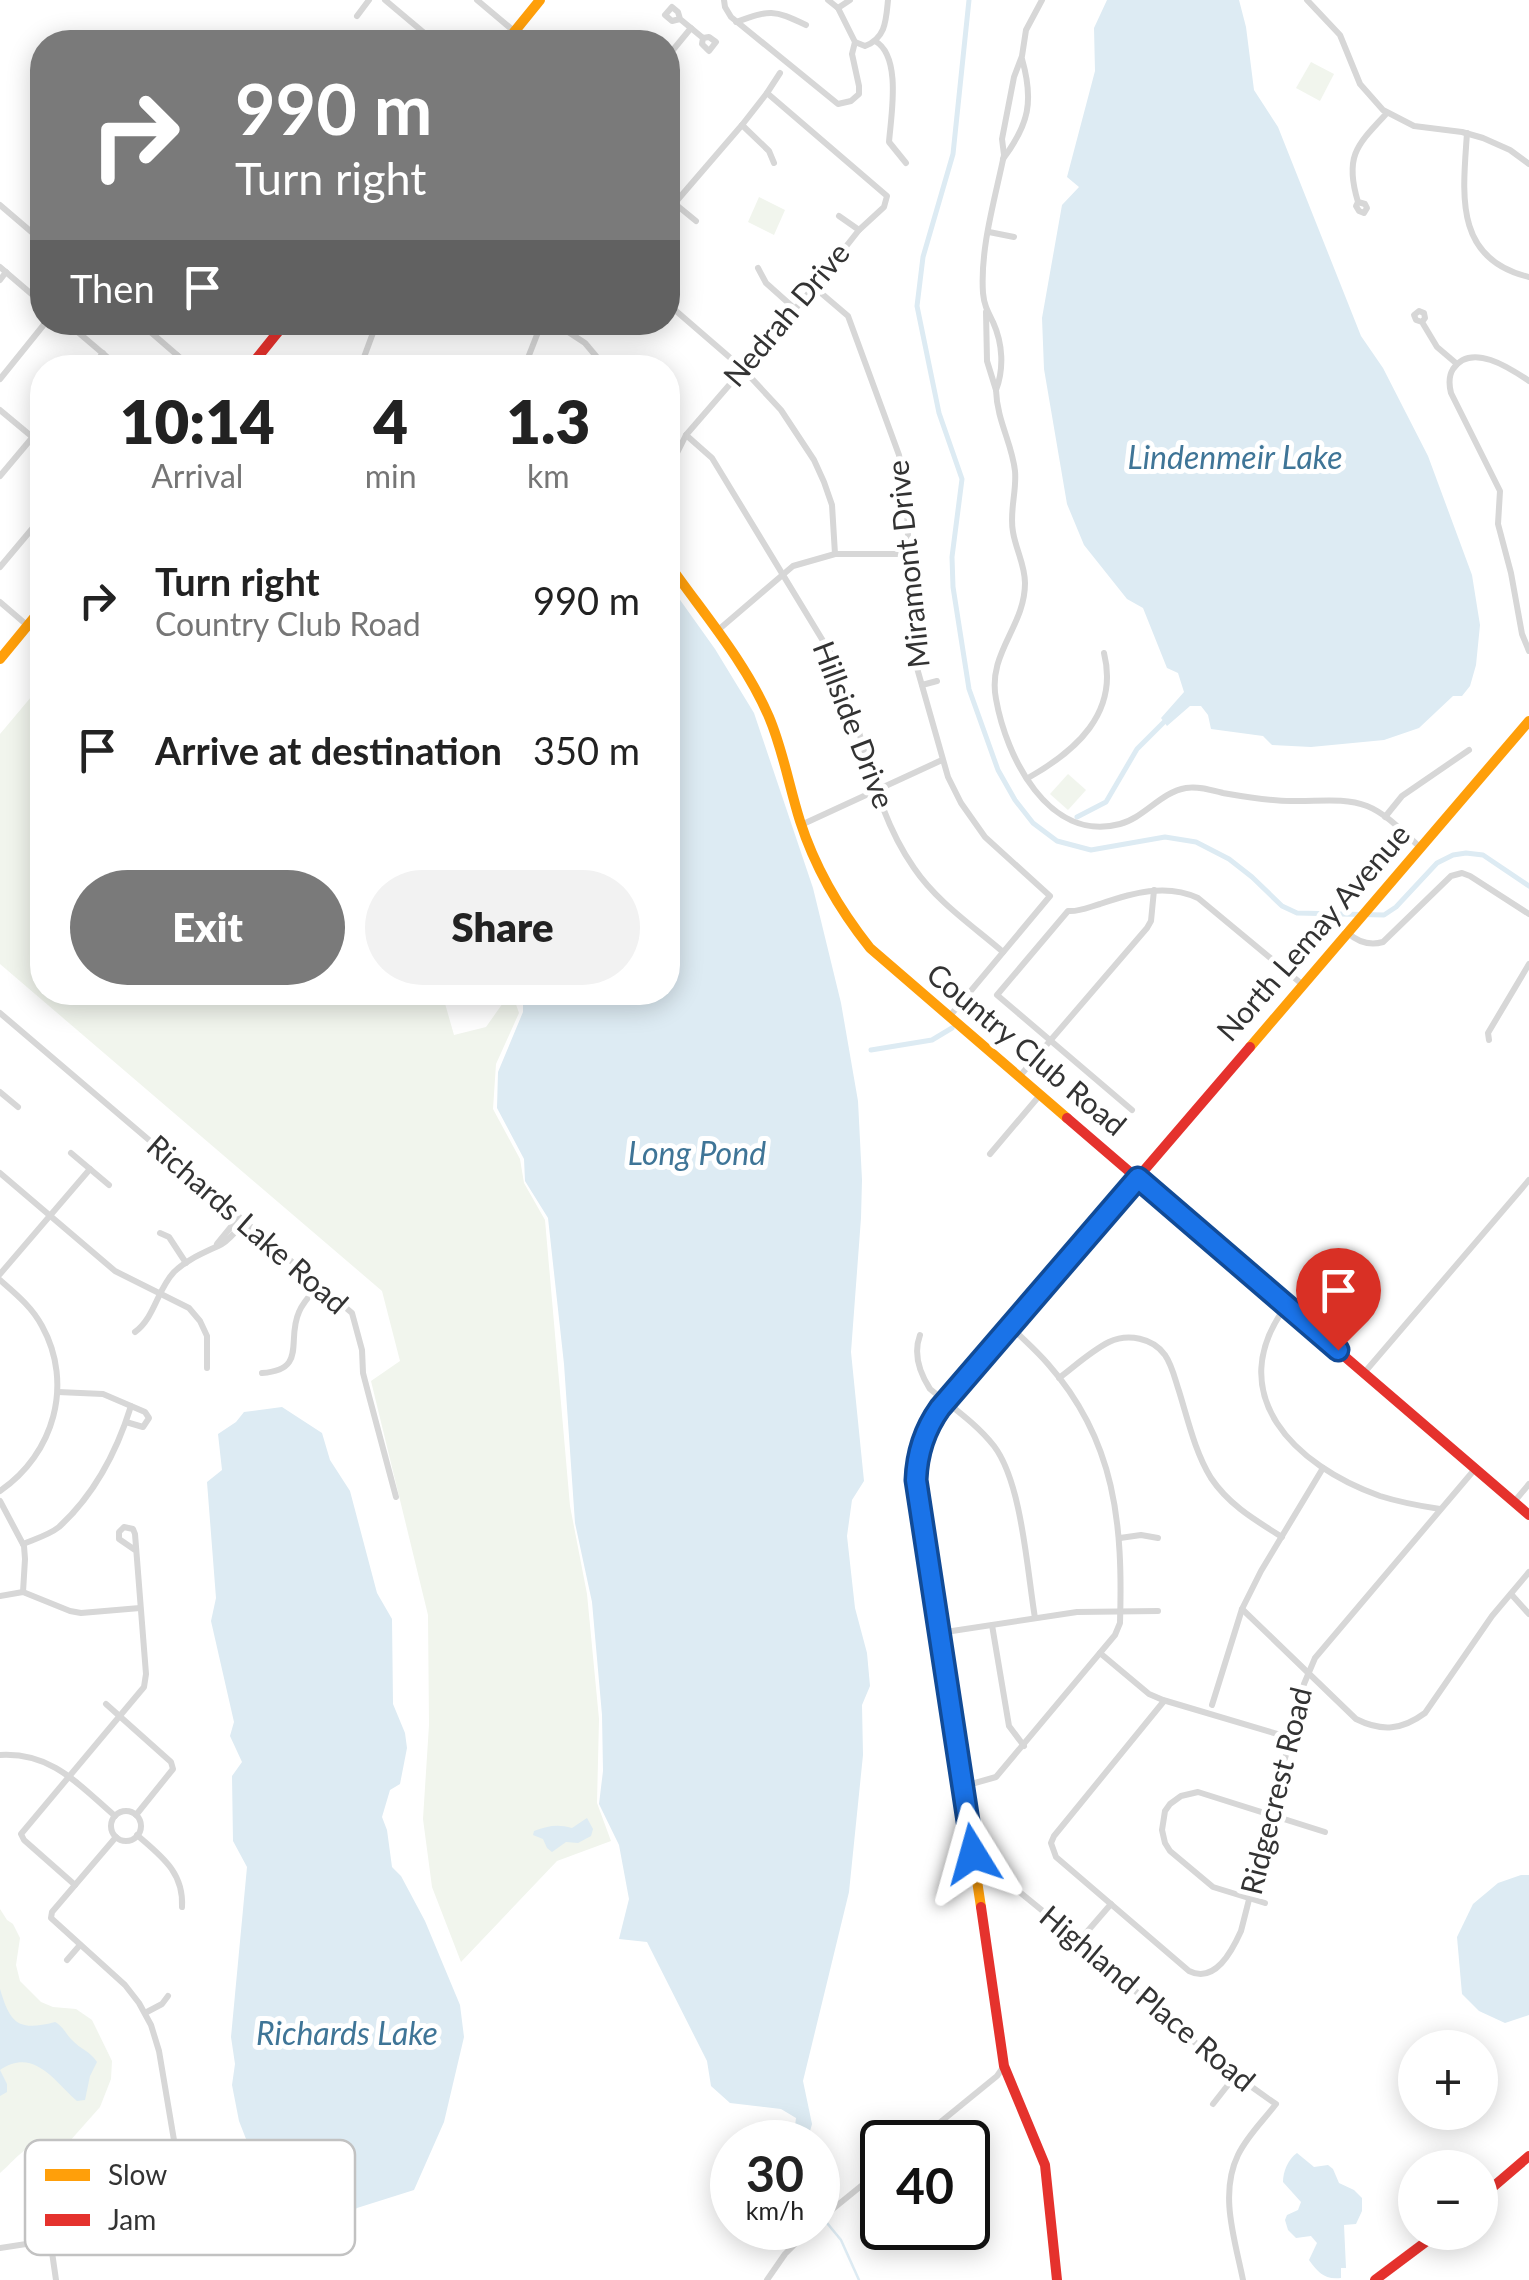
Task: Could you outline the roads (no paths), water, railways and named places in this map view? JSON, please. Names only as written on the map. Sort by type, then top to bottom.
[{"type":"street","points":[[356,16],[370,0]]},
{"type":"street","points":[[385,0],[421,30]]},
{"type":"street","points":[[476,0],[512,30]]},
{"type":"street","points":[[516,30],[540,0]]},
{"type":"street","points":[[724,0],[736,22],[838,104],[859,94],[852,54],[855,42]]},
{"type":"street","points":[[828,0],[838,8],[855,42],[864,46],[875,41],[884,29],[888,0]]},
{"type":"street","points":[[838,8],[850,0]]},
{"type":"street","points":[[1042,0],[1026,30],[1014,76],[983,273],[987,361],[996,390],[996,410],[1014,470],[1012,524],[1025,574],[1018,618],[1000,653],[994,688],[1010,747],[1044,802],[1082,825],[1133,820],[1187,788],[1266,800],[1349,801],[1365,805],[1420,848]]},
{"type":"street","points":[[1308,0],[1340,35],[1360,84],[1388,113],[1414,126],[1467,133],[1497,143],[1529,164]]},
{"type":"street","points":[[736,22],[772,12],[806,26]]},
{"type":"street","points":[[680,18],[703,38]]},
{"type":"street","points":[[680,41],[691,28]]},
{"type":"street","points":[[875,41],[886,52],[893,82],[889,142],[906,163]]},
{"type":"street","points":[[1002,160],[1016,142],[1026,117],[1029,89],[1022,56]]},
{"type":"street","points":[[680,196],[742,126],[780,73]]},
{"type":"street","name":"Nedrah Drive","points":[[680,447],[686,434],[859,230],[884,207],[887,196],[767,93]]},
{"type":"street","points":[[1358,202],[1352,181],[1354,157],[1365,136],[1388,113]]},
{"type":"street","points":[[742,126],[769,151],[774,163]]},
{"type":"street","points":[[1467,133],[1463,197],[1468,226],[1486,254],[1502,267],[1529,277]]},
{"type":"street","points":[[0,205],[30,231]]},
{"type":"street","points":[[680,208],[696,222]]},
{"type":"street","points":[[839,216],[859,230]]},
{"type":"street","points":[[989,232],[1014,237]]},
{"type":"street","points":[[758,268],[766,284],[794,308]]},
{"type":"street","points":[[0,280],[3,270],[30,292]]},
{"type":"street","name":"Miramont Drive","points":[[814,287],[848,316],[899,455],[906,496],[909,625],[942,760],[954,791],[976,826],[1050,896],[1003,952]]},
{"type":"street","points":[[986,312],[995,329],[1002,362],[996,390]]},
{"type":"street","points":[[680,314],[742,368],[781,410],[820,471],[832,505],[835,554]]},
{"type":"street","points":[[1422,322],[1437,347],[1457,364]]},
{"type":"street","points":[[0,379],[36,335]]},
{"type":"street","points":[[82,335],[105,355]]},
{"type":"street","points":[[154,335],[177,355]]},
{"type":"street","points":[[259,355],[276,335]]},
{"type":"street","points":[[573,335],[595,355]]},
{"type":"street","points":[[1529,380],[1490,360],[1472,358],[1452,370],[1449,386],[1500,491],[1498,524],[1529,650]]},
{"type":"street","points":[[0,410],[30,435]]},
{"type":"street","name":"Hillside Drive","points":[[686,434],[712,458],[838,668],[876,790],[914,869],[938,896],[1003,952]]},
{"type":"street","points":[[0,476],[30,441]]},
{"type":"street","points":[[0,568],[30,532]]},
{"type":"street","points":[[716,632],[793,566],[835,554],[906,554]]},
{"type":"street","name":"Country Club Road","points":[[680,580],[758,694],[821,876],[856,931],[882,960],[1529,1515]]},
{"type":"street","points":[[0,602],[28,626]]},
{"type":"street","points":[[0,659],[30,623]]},
{"type":"street","points":[[1028,778],[1069,752],[1094,720],[1107,692],[1104,653]]},
{"type":"street","name":"Miramont Drive","points":[[922,685],[938,681]]},
{"type":"street","name":"North Lemay Avenue","points":[[1057,2280],[1044,2165],[1004,2066],[916,1480],[921,1444],[946,1402],[1529,721]]},
{"type":"street","points":[[1384,817],[1402,796],[1469,750]]},
{"type":"street","points":[[801,825],[942,760]]},
{"type":"street","points":[[1348,933],[1364,943],[1383,942],[1451,876],[1462,873],[1529,914]]},
{"type":"street","points":[[1020,1077],[1147,928],[1154,890]]},
{"type":"street","points":[[1132,1110],[997,994],[1068,911],[1154,890],[1186,892],[1303,985]]},
{"type":"street","points":[[949,1017],[1003,952]]},
{"type":"street","points":[[1488,1040],[1488,1032],[1529,964]]},
{"type":"street","name":"Richards Lake Road","points":[[0,1012],[352,1313],[396,1497]]},
{"type":"street","points":[[0,1092],[18,1107]]},
{"type":"street","points":[[990,1154],[1040,1094]]},
{"type":"street","points":[[71,1153],[109,1185]]},
{"type":"street","points":[[0,1490],[21,1474],[41,1448],[53,1421],[58,1392],[53,1354],[42,1325],[0,1277],[90,1169]]},
{"type":"street","points":[[0,1173],[115,1271],[189,1308],[200,1321],[208,1344],[207,1368]]},
{"type":"street","points":[[1364,1373],[1529,1180]]},
{"type":"street","points":[[135,1332],[143,1326],[171,1275],[217,1245],[242,1219]]},
{"type":"street","points":[[160,1233],[169,1237],[186,1263]]},
{"type":"street","points":[[262,1374],[278,1371],[290,1360],[297,1316],[319,1285]]},
{"type":"street","points":[[1286,1306],[1266,1338],[1261,1364],[1265,1398],[1286,1436],[1323,1468],[1350,1484],[1381,1496],[1441,1509]]},
{"type":"street","points":[[964,1786],[996,1777],[1115,1635],[1120,1623],[1120,1538],[1112,1486],[1094,1435],[1059,1378],[1010,1326]]},
{"type":"street","points":[[920,1334],[916,1346],[920,1370],[930,1389],[984,1435],[1007,1467],[1016,1497],[1035,1618]]},
{"type":"street","points":[[1059,1378],[1111,1341],[1130,1337],[1153,1344],[1164,1354],[1173,1373],[1198,1452],[1210,1476],[1242,1512],[1282,1537]]},
{"type":"street","points":[[58,1392],[103,1394],[145,1412],[148,1420],[143,1427],[126,1422]]},
{"type":"street","points":[[23,1544],[56,1529],[104,1472],[131,1406]]},
{"type":"street","points":[[1212,1705],[1242,1609],[1323,1468]]},
{"type":"street","name":"Ridgecrest Road","points":[[1111,1904],[1189,1971],[1201,1976],[1215,1970],[1236,1942],[1250,1898],[1314,1658],[1476,1469]]},
{"type":"street","points":[[1514,1502],[1529,1484]]},
{"type":"street","points":[[0,1501],[23,1544],[23,1592]]},
{"type":"street","points":[[1120,1538],[1158,1538]]},
{"type":"street","points":[[76,1884],[22,1836],[22,1831],[144,1688],[135,1550]]},
{"type":"street","points":[[1242,1609],[1356,1719],[1392,1729],[1425,1713],[1492,1616],[1529,1572]]},
{"type":"street","points":[[0,1596],[23,1592],[81,1612],[140,1608]]},
{"type":"street","points":[[1511,1594],[1529,1614]]},
{"type":"street","points":[[940,1633],[1077,1612],[1158,1611]]},
{"type":"street","points":[[992,1625],[1008,1726],[1024,1746]]},
{"type":"street","points":[[1100,1653],[1149,1694],[1291,1738]]},
{"type":"street","points":[[1078,1941],[1111,1904],[1056,1857],[1054,1836],[1164,1700]]},
{"type":"street","points":[[106,1704],[173,1768],[136,1814]]},
{"type":"street","points":[[0,1756],[32,1757],[52,1765],[115,1816]]},
{"type":"street","points":[[1266,1903],[1213,1887],[1170,1851],[1162,1820],[1170,1804],[1190,1793],[1213,1796],[1325,1832]]},
{"type":"street","points":[[136,1814],[123,1811],[115,1816],[111,1827],[116,1837],[125,1840],[137,1835]]},
{"type":"street","points":[[136,1814],[140,1822],[137,1835]]},
{"type":"street","points":[[137,1835],[174,1871],[182,1892],[182,1908]]},
{"type":"street","points":[[116,1837],[51,1918],[125,1985],[145,2013],[159,2051],[174,2140]]},
{"type":"street","name":"Highland Place Road","points":[[973,1854],[1235,2076],[1276,2104],[1245,2143],[1231,2174],[1229,2204],[1243,2280]]},
{"type":"street","points":[[67,1960],[80,1945]]},
{"type":"street","points":[[145,2013],[168,1996]]},
{"type":"street","points":[[943,2120],[1004,2066]]},
{"type":"street","points":[[1213,2104],[1235,2076]]},
{"type":"street","points":[[1498,2183],[1529,2156]]},
{"type":"street","points":[[840,2203],[860,2187]]},
{"type":"street","points":[[0,2248],[25,2244]]},
{"type":"street","points":[[767,2280],[789,2250]]},
{"type":"street","points":[[1375,2280],[1415,2250]]},
{"type":"street","points":[[52,2255],[56,2280]]},
{"type":"water","name":"Lindenmeir Lake","points":[[1107,0],[1239,0],[1254,90],[1278,127],[1361,336],[1383,368],[1428,456],[1472,575],[1480,625],[1470,686],[1462,696],[1453,696],[1419,728],[1384,740],[1311,747],[1272,745],[1263,736],[1211,729],[1201,706],[1190,706],[1167,726],[1161,718],[1184,692],[1178,673],[1167,668],[1143,608],[1127,599],[1084,545],[1067,504],[1044,369],[1042,318],[1062,205],[1079,187],[1067,177],[1095,71],[1094,28]]},
{"type":"water","name":"Long Pond","points":[[680,600],[754,713],[813,888],[841,1003],[858,1101],[861,1218],[851,1352],[864,1481],[852,1500],[847,1536],[855,1608],[867,1653],[870,1686],[862,1705],[863,1755],[849,1892],[803,2081],[811,2120],[796,2120],[781,2109],[730,2103],[711,2086],[707,2061],[647,1942],[619,1939],[629,1899],[619,1845],[599,1804],[602,1715],[592,1602],[575,1523],[564,1364],[548,1218],[525,1181],[524,1159],[497,1108],[498,1072],[523,1005],[680,1005]]},
{"type":"water","name":"Richards Lake","points":[[282,1407],[322,1433],[330,1460],[350,1491],[377,1593],[392,1619],[393,1704],[407,1748],[400,1784],[390,1790],[382,1817],[392,1867],[425,1921],[460,2005],[464,2037],[444,2122],[414,2190],[355,2210],[355,2140],[246,2140],[232,2085],[235,2064],[231,2037],[247,1867],[233,1841],[232,1776],[242,1762],[230,1736],[234,1722],[211,1621],[216,1598],[207,1482],[222,1470],[218,1434],[244,1412]]},
{"type":"water","points":[[587,1818],[593,1829],[591,1836],[578,1843],[566,1842],[552,1852],[543,1839],[533,1835],[534,1831],[548,1827],[572,1828]]},
{"type":"water","points":[[1529,1875],[1529,2015],[1505,2023],[1479,2011],[1462,1994],[1457,1937],[1473,1904],[1498,1883]]},
{"type":"water","points":[[0,1989],[17,2022],[32,2026],[55,2022],[94,2058],[97,2062],[85,2100],[77,2101],[33,2064],[12,2064],[0,2070]]},
{"type":"water","points":[[0,2070],[7,2092],[0,2096]]},
{"type":"water","points":[[1297,2153],[1314,2167],[1328,2165],[1339,2183],[1362,2198],[1356,2224],[1344,2225],[1346,2268],[1341,2268],[1341,2278],[1322,2274],[1309,2260],[1317,2243],[1311,2236],[1296,2238],[1288,2230],[1287,2215],[1298,2210],[1301,2202],[1283,2178]]},
{"type":"waterway","points":[[969,0],[953,154],[923,257],[917,306],[939,413],[962,479],[952,557],[969,689],[998,770],[1015,800],[1033,823],[1057,841],[1091,850],[1165,837],[1196,842],[1229,859],[1282,906],[1297,913],[1384,915],[1437,863],[1466,853],[1483,855],[1529,886]]},
{"type":"waterway","points":[[1077,817],[1106,802],[1137,749],[1164,722]]},
{"type":"waterway","points":[[871,1050],[932,1040],[952,1028]]},
{"type":"waterway","points":[[840,2239],[859,2280]]}]
